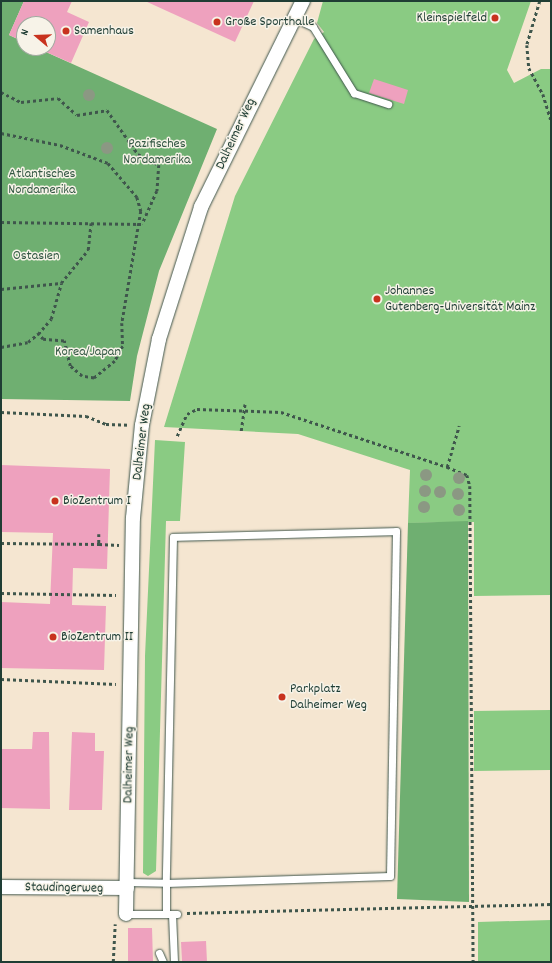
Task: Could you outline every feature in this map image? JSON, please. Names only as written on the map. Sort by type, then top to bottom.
[{"type":"street","name":"Dalheimer Weg","points":[[126,914],[132,546],[142,425],[159,339],[201,207],[303,1]]},
{"type":"street","name":"Staudingerweg","points":[[1,887],[98,888],[127,885]]},
{"type":"lane","points":[[294,18],[313,28],[354,93],[388,104]]},
{"type":"lane","points":[[127,885],[166,883],[390,876],[396,531],[173,537],[166,883],[172,914],[174,962]]},
{"type":"lane","points":[[126,914],[172,914]]},
{"type":"lane","points":[[159,953],[163,962]]},
{"type":"path","points":[[540,1],[527,45],[529,68],[543,94],[551,121]]},
{"type":"path","points":[[1,92],[21,102],[58,98],[77,115],[107,110],[138,154],[160,165],[158,191],[141,224],[122,323],[123,346],[115,361],[94,378],[82,376],[70,366],[64,341],[43,339],[38,334]]},
{"type":"path","points":[[1,133],[60,145],[108,163],[137,197],[141,224]]},
{"type":"path","points":[[1,222],[141,224]]},
{"type":"path","points":[[1,346],[28,342],[38,334],[51,319],[61,283],[88,250],[91,223]]},
{"type":"path","points":[[1,289],[61,283]]},
{"type":"path","points":[[241,431],[245,404]]},
{"type":"path","points":[[177,436],[187,414],[197,409],[296,414],[447,466],[469,478],[472,601],[473,962]]},
{"type":"path","points":[[1,412],[86,416],[106,424],[142,425]]},
{"type":"path","points":[[447,466],[459,426]]},
{"type":"path","points":[[99,534],[99,544]]},
{"type":"path","points":[[1,543],[99,544],[132,546]]},
{"type":"path","points":[[1,593],[132,595]]},
{"type":"path","points":[[1,679],[130,684]]},
{"type":"path","points":[[172,914],[551,904]]},
{"type":"path","points":[[113,962],[114,924],[126,914]]},
{"type":"green space","points":[[1,1],[24,1],[17,16],[16,16],[9,35],[16,38],[16,56],[55,56],[217,129],[159,271],[137,356],[130,401],[1,399]]},
{"type":"green space","name":"Johannes Gutenberg-Universität Mainz","points":[[323,1],[531,1],[507,70],[514,83],[541,69],[551,69],[551,595],[474,596],[474,522],[408,523],[410,470],[298,434],[164,427],[235,196],[314,39],[324,32],[317,23]]},
{"type":"green space","points":[[155,440],[185,442],[180,521],[166,521],[156,871],[148,876],[143,873],[145,656]]},
{"type":"green space","points":[[468,521],[469,902],[397,899],[408,523]]},
{"type":"green space","points":[[551,710],[551,770],[474,771],[474,711]]},
{"type":"green space","points":[[551,920],[551,962],[478,962],[478,922]]},
{"type":"building","name":"Samenhaus","points":[[24,1],[72,1],[67,12],[89,22],[71,63],[55,56],[56,16],[17,16]]},
{"type":"building","name":"Große Sporthalle","points":[[145,1],[254,1],[235,42]]},
{"type":"building","name":"Samenhaus","points":[[16,19],[16,38],[9,35]]},
{"type":"building","points":[[374,79],[408,90],[404,104],[369,93]]},
{"type":"building","points":[[1,465],[110,469],[107,569],[73,568],[72,605],[106,606],[104,670],[1,668],[1,602],[50,604],[53,533],[1,532]]},
{"type":"building","points":[[33,732],[49,732],[50,809],[1,808],[1,749],[32,749]]},
{"type":"building","points":[[72,732],[95,733],[95,751],[104,751],[102,810],[69,810]]},
{"type":"building","points":[[128,928],[152,928],[153,962],[128,962]]},
{"type":"building","points":[[206,941],[207,962],[182,961],[181,942]]},
{"type":"place","name":"Kleinspielfeld","points":[[495,18]]},
{"type":"place","name":"Große Sporthalle","points":[[217,22]]},
{"type":"place","name":"Samenhaus","points":[[66,31]]},
{"type":"place","name":"Johannes Gutenberg-Universität Mainz","points":[[377,299]]},
{"type":"place","name":"BioZentrum I","points":[[55,501]]},
{"type":"place","name":"BioZentrum II","points":[[53,637]]},
{"type":"place","name":"Parkplatz Dalheimer Weg","points":[[282,697]]},
{"type":"park label","name":"Pazifisches Nordamerika","points":[[157,152]]},
{"type":"park label","name":"Atlantisches Nordamerika","points":[[42,182]]},
{"type":"park label","name":"Ostasien","points":[[36,256]]},
{"type":"park label","name":"Korea/Japan","points":[[88,352]]}]
